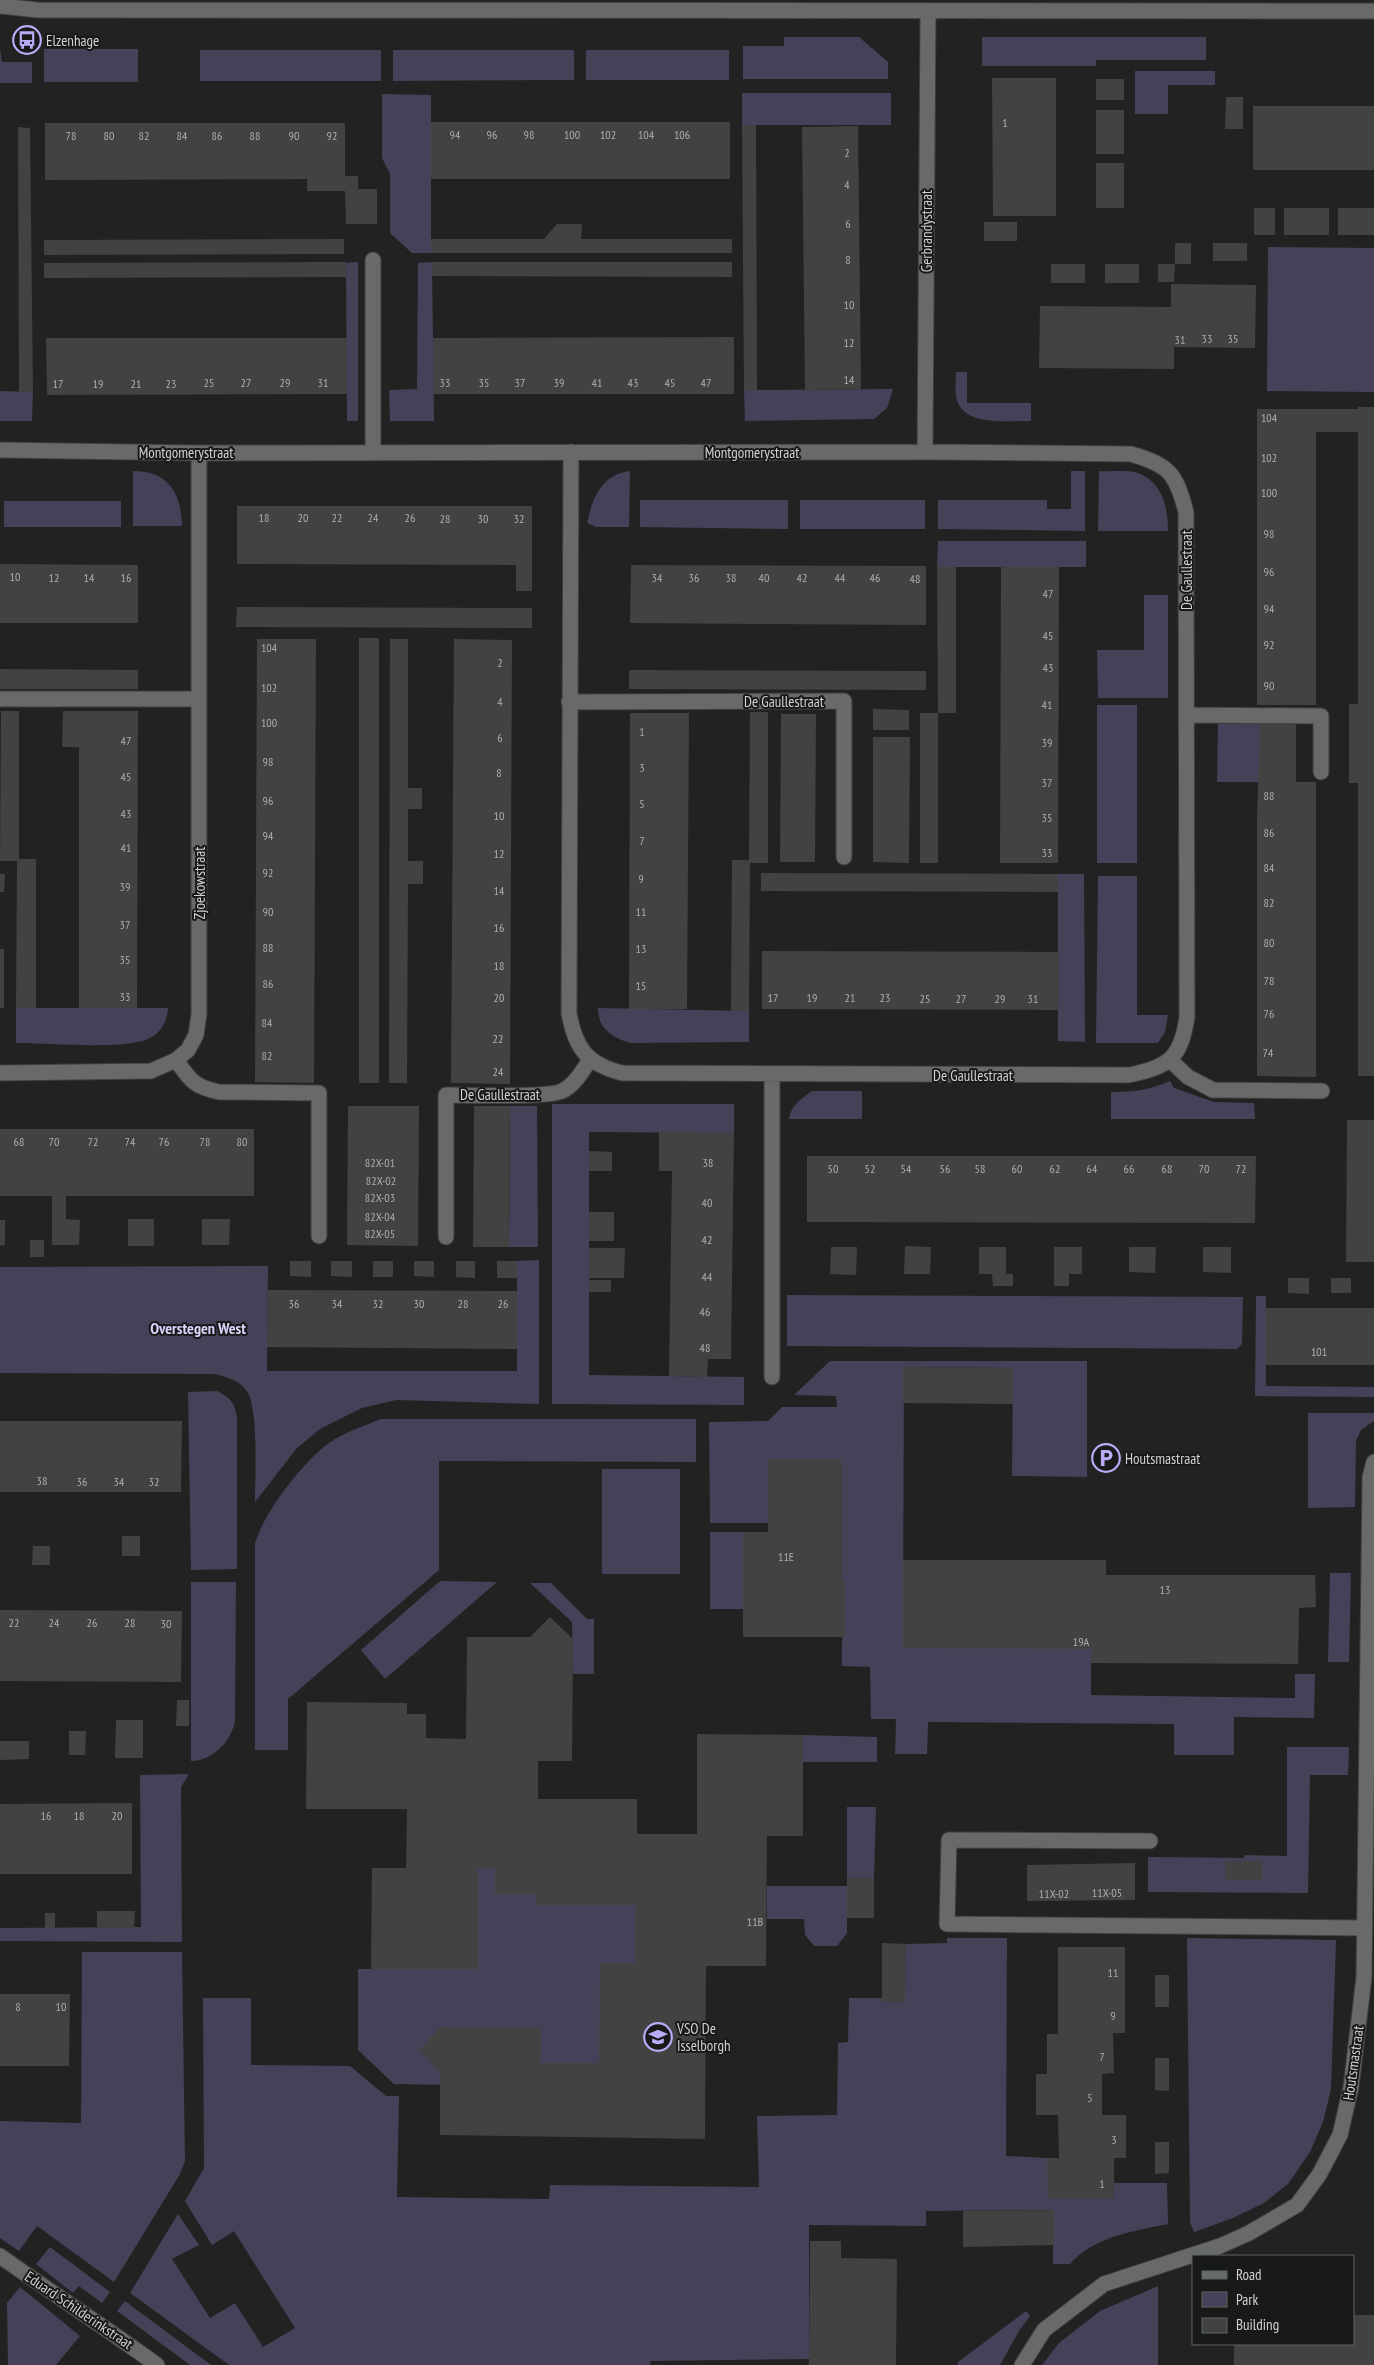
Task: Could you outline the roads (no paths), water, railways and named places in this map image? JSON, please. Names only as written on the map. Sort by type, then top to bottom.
[{"type":"street","points":[[0,6],[58,10],[1374,11]]},
{"type":"street","name":"Gerbrandystraat","points":[[926,452],[928,11]]},
{"type":"street","points":[[373,260],[373,452]]},
{"type":"street","name":"Montgomerystraat","points":[[0,450],[199,453],[926,452],[1130,454]]},
{"type":"street","name":"De Gaullestraat","points":[[571,452],[569,1013],[572,1034],[590,1060],[604,1069],[622,1073],[772,1075],[1129,1075],[1149,1072],[1170,1060],[1178,1052],[1184,1038],[1188,1017],[1186,512],[1181,492],[1172,473],[1154,461],[1130,454]]},
{"type":"street","name":"Zjoekowstraat","points":[[0,1073],[151,1072],[176,1060],[188,1050],[196,1034],[199,1014],[199,453]]},
{"type":"street","points":[[0,699],[199,699]]},
{"type":"street","name":"De Gaullestraat","points":[[569,702],[844,701],[844,857]]},
{"type":"street","points":[[1187,715],[1321,716],[1321,772]]},
{"type":"street","points":[[176,1060],[192,1082],[203,1089],[219,1092],[319,1092],[319,1236]]},
{"type":"street","name":"De Gaullestraat","points":[[446,1237],[446,1094],[544,1094],[560,1092],[572,1084],[590,1060]]},
{"type":"street","points":[[1170,1060],[1188,1077],[1213,1090],[1322,1090]]},
{"type":"street","points":[[772,1075],[772,1377]]},
{"type":"street","name":"Houtsmastraat","points":[[1193,2255],[1220,2246],[1249,2233],[1297,2205],[1319,2175],[1340,2135],[1351,2087],[1364,1977],[1371,1720],[1370,1477],[1374,1462]]},
{"type":"street","points":[[1150,1841],[949,1840],[947,1924],[1365,1928]]},
{"type":"street","name":"Houtsmastraat","points":[[1022,2365],[1044,2330],[1104,2284],[1192,2255]]},
{"type":"street","name":"Eduard Schilderinkstraat","points":[[0,2256],[83,2311],[158,2365]]},
{"type":"place","name":"Elzenhage","points":[[27,40]]},
{"type":"place","name":"Houtsmastraat","points":[[1106,1458]]},
{"type":"place","name":"VSO De Isselborgh","points":[[658,2037]]},
{"type":"district","name":"Overstegen West","points":[[198,1328]]}]
